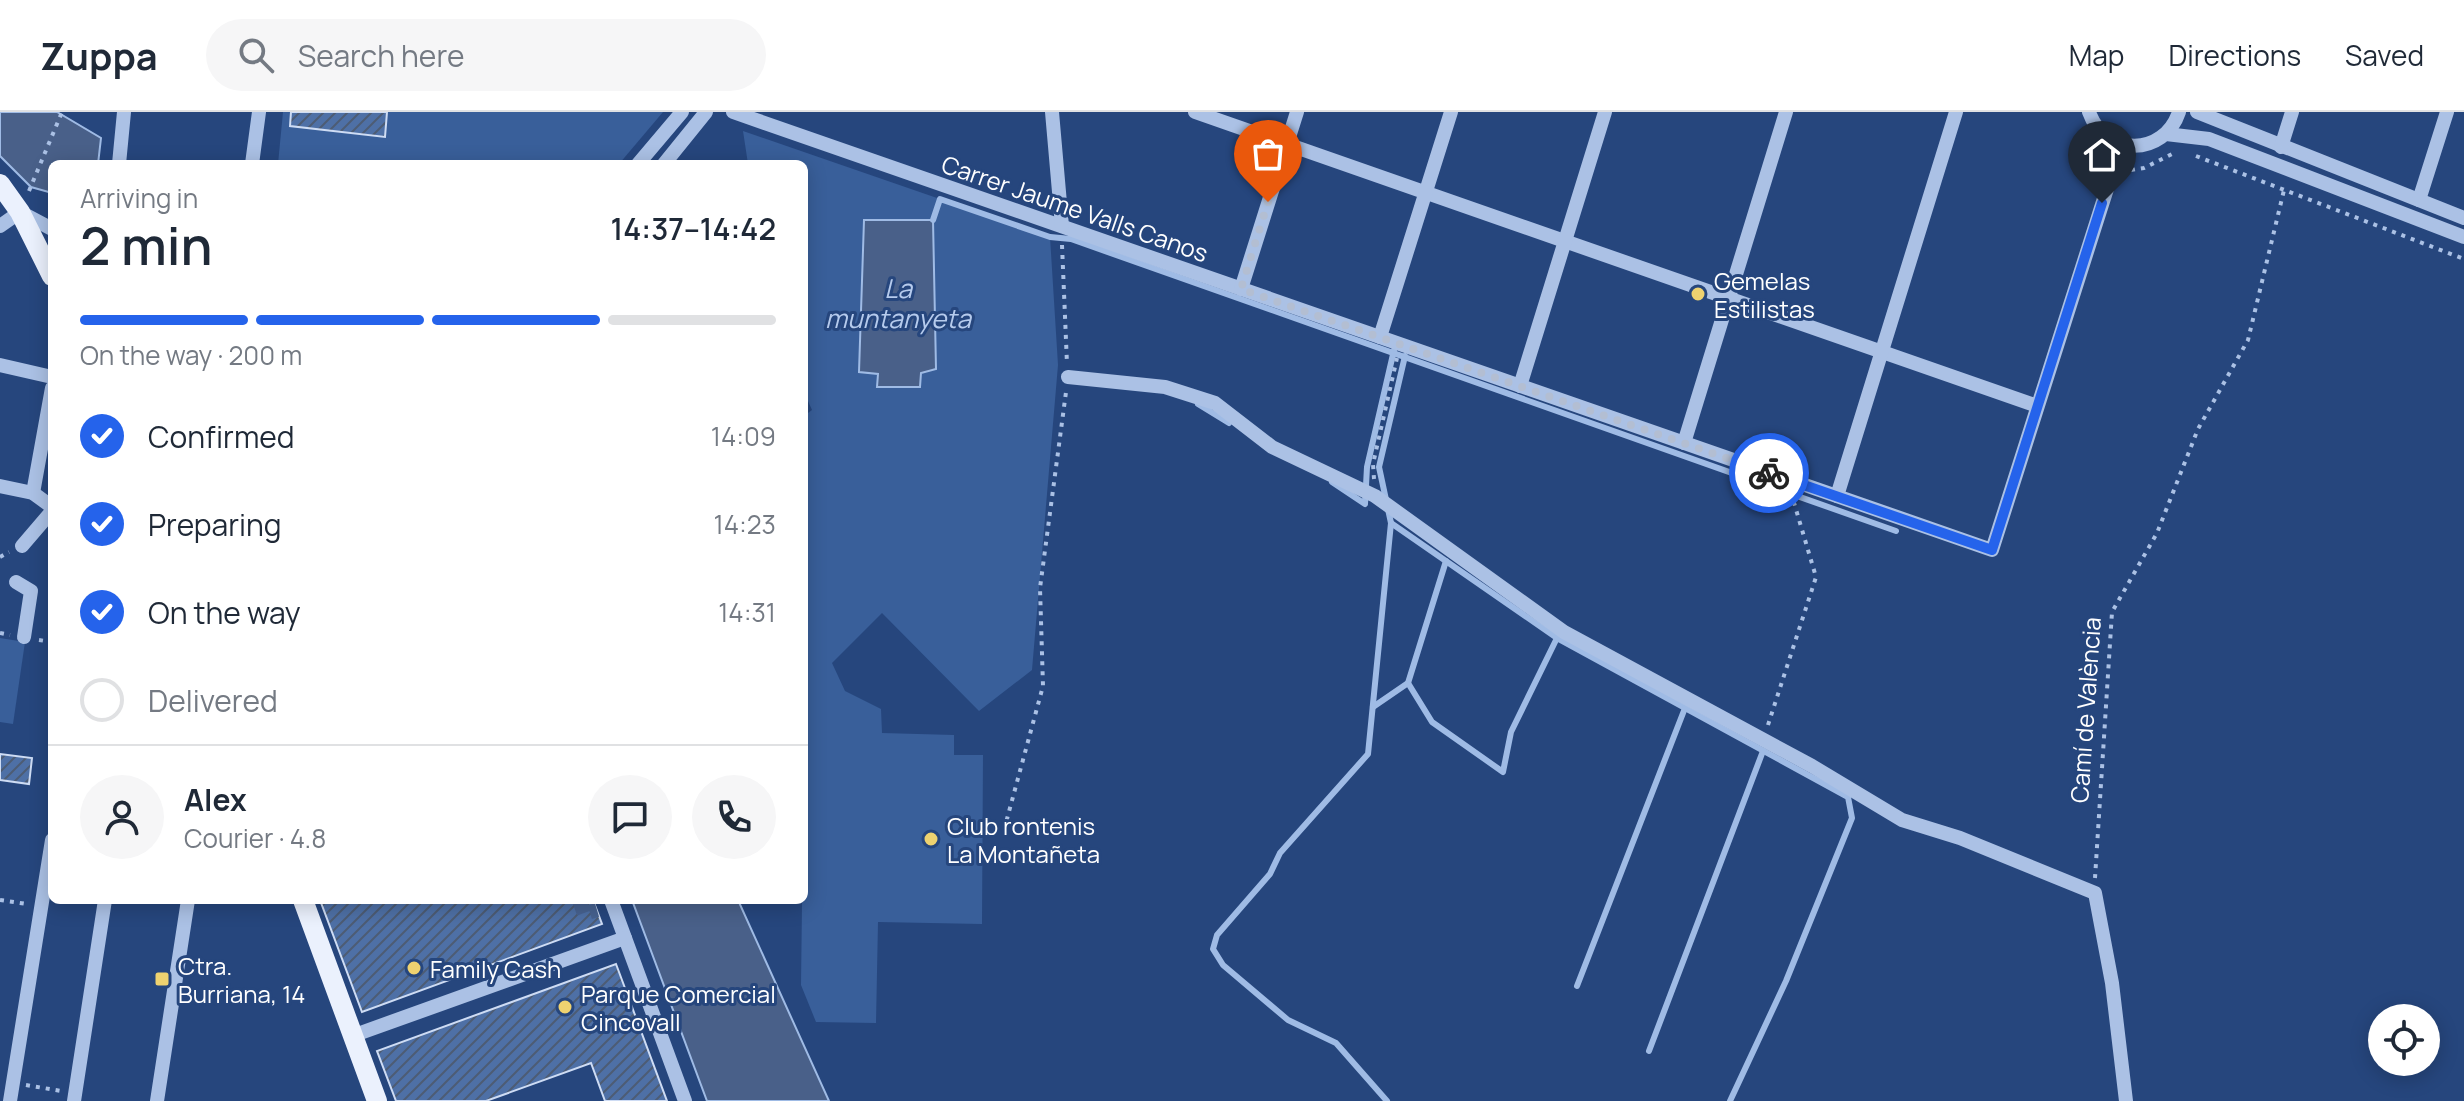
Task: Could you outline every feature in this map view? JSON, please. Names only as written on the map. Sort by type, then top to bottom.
[{"type":"main road","points":[[0,184],[20,212],[48,268]]},
{"type":"main road","points":[[304,904],[377,1101]]},
{"type":"street","points":[[253,160],[259,112]]},
{"type":"street","points":[[641,160],[682,112]]},
{"type":"street","points":[[667,160],[706,112]]},
{"type":"street","name":"Carrer Jaume Valls Canos","points":[[733,112],[1992,550],[2037,406]]},
{"type":"street","points":[[1052,112],[1062,226]]},
{"type":"street","points":[[1195,112],[2037,406],[2121,145]]},
{"type":"street","points":[[1241,289],[1297,112]]},
{"type":"street","points":[[1380,337],[1451,112]]},
{"type":"street","points":[[1520,386],[1605,112]]},
{"type":"street","points":[[1684,443],[1786,112]]},
{"type":"street","points":[[1837,496],[1956,112]]},
{"type":"street","points":[[2089,112],[2098,130],[2121,145],[2140,147],[2166,134],[2179,112]]},
{"type":"street","points":[[2197,112],[2464,218]]},
{"type":"street","points":[[2281,147],[2292,112]]},
{"type":"street","points":[[2419,200],[2447,112]]},
{"type":"street","points":[[119,160],[122,113]]},
{"type":"street","points":[[2166,134],[2209,139],[2464,237]]},
{"type":"street","points":[[0,226],[20,212],[48,227]]},
{"type":"street","points":[[0,365],[48,376]]},
{"type":"street","points":[[1068,377],[1165,387],[1215,403],[1272,447],[1375,496],[1564,632],[1763,739],[1902,820],[1960,838],[2095,893],[2112,983],[2126,1101]]},
{"type":"street","points":[[33,493],[48,410]]},
{"type":"street","points":[[0,486],[33,493],[48,506]]},
{"type":"street","points":[[22,546],[48,514]]},
{"type":"street","points":[[16,582],[31,591],[24,637]]},
{"type":"street","points":[[10,1101],[48,866]]},
{"type":"street","points":[[75,1097],[104,904]]},
{"type":"street","points":[[157,1101],[187,904]]},
{"type":"street","points":[[597,910],[608,904]]},
{"type":"street","points":[[613,904],[685,1101]]},
{"type":"street","points":[[352,1036],[625,938]]},
{"type":"path","points":[[31,187],[62,112]]},
{"type":"path","points":[[2128,170],[2144,168],[2180,149]]},
{"type":"path","points":[[2190,153],[2464,259]]},
{"type":"path","name":"Camí de València","points":[[2095,893],[2112,612],[2157,533],[2198,429],[2248,340],[2284,190]]},
{"type":"path","points":[[1004,830],[1043,686],[1040,588],[1068,377],[1062,226]]},
{"type":"path","points":[[1375,496],[1373,464],[1400,344]]},
{"type":"path","points":[[1763,739],[1816,577],[1792,494]]},
{"type":"path","points":[[0,900],[42,906]]},
{"type":"path","points":[[14,1083],[75,1097]]},
{"type":"shaded area","points":[[283,112],[663,112],[622,160],[278,160]]},
{"type":"shaded area","points":[[743,131],[1050,237],[1058,365],[1032,670],[979,711],[882,613],[832,663],[845,691],[881,709],[882,733],[954,735],[954,755],[983,755],[982,924],[878,922],[876,1023],[816,1022],[801,985],[802,904],[808,904],[808,413],[812,410],[808,401],[808,160],[747,160]]},
{"type":"shaded area","points":[[0,638],[25,642],[13,724],[0,722]]},
{"type":"water","points":[[0,112],[57,112],[101,138],[98,160],[48,160],[48,192],[31,187],[0,156]]},
{"type":"water","name":"La muntanyeta","points":[[864,220],[933,220],[936,369],[921,373],[920,387],[877,387],[878,374],[859,372]]},
{"type":"water","points":[[633,904],[740,904],[829,1101],[707,1101]]},
{"type":"building","points":[[291,112],[387,112],[385,137],[290,126]]},
{"type":"building","points":[[0,754],[32,758],[29,784],[0,780]]},
{"type":"building","name":"Family Cash","points":[[322,904],[594,904],[602,924],[362,1012]]},
{"type":"building","name":"Parque Comercial Cincovall","points":[[616,964],[667,1101],[605,1101],[591,1063],[486,1101],[396,1101],[377,1051]]},
{"type":"waterway","points":[[933,220],[940,199],[1050,237],[1071,239],[1896,531]]},
{"type":"waterway","points":[[1332,482],[1365,504],[1367,467],[1394,350]]},
{"type":"waterway","points":[[1405,356],[1379,467],[1391,523],[1557,638],[1848,797],[1852,818],[1786,981],[1730,1101]]},
{"type":"waterway","points":[[1198,404],[1229,423]]},
{"type":"waterway","points":[[1387,1101],[1336,1043],[1288,1020],[1223,965],[1213,949],[1217,935],[1270,874],[1280,853],[1368,754],[1391,523]]},
{"type":"waterway","points":[[1373,707],[1408,683],[1446,561]]},
{"type":"waterway","points":[[1408,683],[1432,722],[1503,772],[1511,732],[1557,638]]},
{"type":"waterway","points":[[1577,986],[1685,708]]},
{"type":"waterway","points":[[1649,1051],[1763,751]]},
{"type":"tunnel","points":[[580,904],[584,914],[597,910]]},
{"type":"way so far","points":[[1268,202],[1241,289],[1769,473]]},
{"type":"place","name":"Gemelas Estilistas","points":[[1698,294]]},
{"type":"place","name":"Club rontenis La Montañeta","points":[[931,839]]},
{"type":"place","name":"Family Cash","points":[[414,968]]},
{"type":"place","name":"Ctra. Burriana, 14","points":[[162,979]]},
{"type":"place","name":"Parque Comercial Cincovall","points":[[565,1007]]},
{"type":"route","points":[[1769,473],[1992,550],[2102,203]]}]
